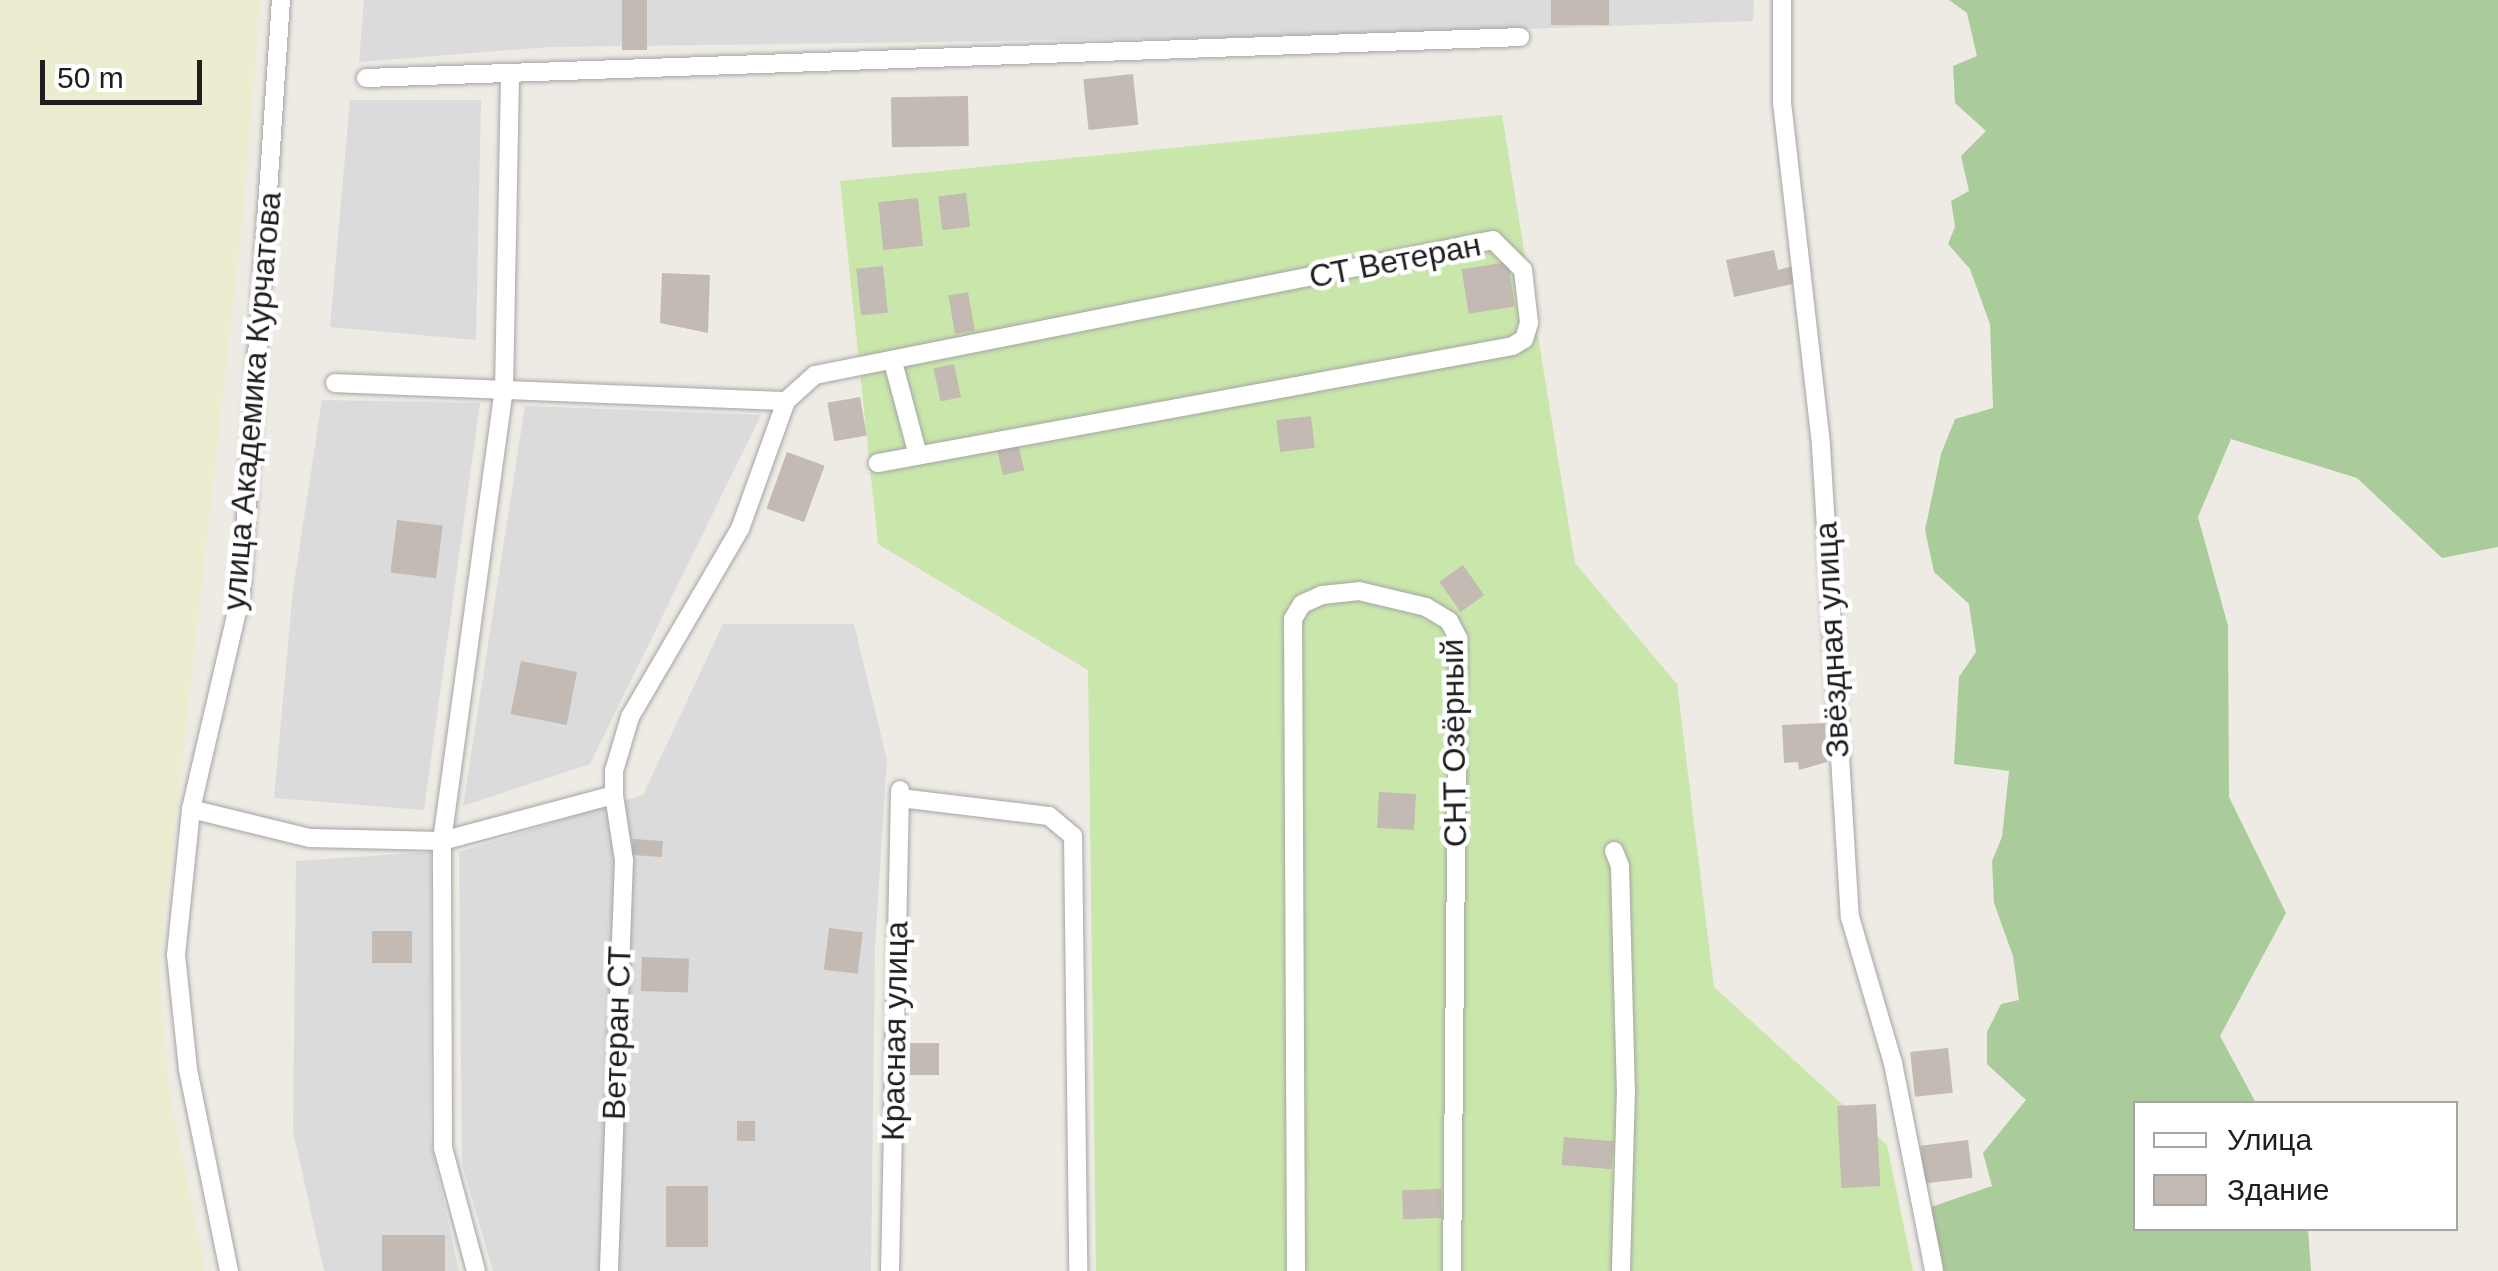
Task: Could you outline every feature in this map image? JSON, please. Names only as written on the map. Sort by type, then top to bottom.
[{"type":"street","name":"улица Академика Курчатова","points":[[229,1271],[188,1069],[176,955],[191,809],[241,594],[282,0]]},
{"type":"street","name":"Звёздная улица","points":[[1782,0],[1782,102],[1821,446],[1850,917],[1893,1063],[1934,1271]]},
{"type":"street","points":[[366,78],[1520,36]]},
{"type":"street","points":[[476,1271],[443,1148],[442,840],[504,390],[510,75]]},
{"type":"street","name":"СТ Ветеран","points":[[786,401],[814,374],[893,362],[1493,240],[1523,270],[1529,324],[1524,339],[1513,346],[878,463]]},
{"type":"street","points":[[893,362],[918,455]]},
{"type":"street","points":[[335,383],[786,401]]},
{"type":"street","name":"Ветеран СТ","points":[[609,1271],[624,860],[614,771],[630,718],[740,529],[786,401]]},
{"type":"street","name":"СНТ Озёрный","points":[[1296,1271],[1293,619],[1302,604],[1322,596],[1359,591],[1426,607],[1449,621],[1458,638],[1452,1271]]},
{"type":"street","name":"Красная улица","points":[[890,1271],[900,794],[1050,816],[1073,836],[1078,1271]]},
{"type":"street","points":[[191,809],[310,838],[442,840],[614,795]]},
{"type":"street","points":[[1614,851],[1620,866],[1626,1089],[1621,1271]]},
{"type":"shaded area","points":[[364,0],[1754,0],[1753,21],[1298,37],[549,47],[359,62]]},
{"type":"shaded area","points":[[350,100],[481,100],[476,340],[330,327]]},
{"type":"shaded area","points":[[322,400],[480,403],[424,810],[274,798],[293,590]]},
{"type":"shaded area","points":[[525,406],[761,415],[590,764],[463,806]]},
{"type":"shaded area","points":[[723,624],[854,624],[887,760],[875,945],[871,1271],[493,1271],[462,1164],[459,852],[643,795]]},
{"type":"shaded area","points":[[431,852],[430,1139],[459,1271],[324,1271],[293,1131],[296,861]]},
{"type":"green space","points":[[0,0],[260,0],[243,215],[159,967],[168,1087],[205,1271],[0,1271]]},
{"type":"green space","points":[[1949,0],[2498,0],[2498,547],[2442,558],[2357,478],[2231,439],[2198,517],[2228,626],[2229,797],[2286,913],[2220,1036],[2255,1101],[2133,1101],[2133,1231],[2308,1231],[2311,1271],[1943,1271],[1931,1207],[1992,1186],[1983,1153],[2026,1100],[1987,1064],[1987,1032],[2001,1004],[2019,1000],[2013,956],[1994,903],[1992,861],[2002,837],[2009,771],[1954,764],[1959,677],[1976,652],[1969,604],[1934,572],[1925,530],[1941,454],[1955,419],[1993,408],[1990,324],[1970,269],[1948,244],[1955,227],[1951,201],[1969,191],[1961,156],[1986,131],[1955,103],[1953,66],[1977,56],[1967,13]]},
{"type":"green space","points":[[1502,115],[1575,563],[1677,684],[1714,987],[1887,1145],[1913,1271],[1096,1271],[1088,670],[878,544],[840,181]]},
{"type":"building","points":[[622,0],[647,0],[647,50],[622,50]]},
{"type":"building","points":[[1551,0],[1609,0],[1609,25],[1551,25]]},
{"type":"building","points":[[1133,74],[1138,125],[1089,130],[1083,79]]},
{"type":"building","points":[[968,96],[969,146],[892,147],[891,97]]},
{"type":"building","points":[[966,193],[970,227],[942,230],[938,196]]},
{"type":"building","points":[[918,198],[923,246],[883,250],[878,202]]},
{"type":"building","points":[[1774,250],[1778,270],[1793,266],[1797,283],[1734,297],[1726,260]]},
{"type":"building","points":[[1508,262],[1515,306],[1469,314],[1462,269]]},
{"type":"building","points":[[883,266],[888,313],[861,316],[856,269]]},
{"type":"building","points":[[662,273],[710,275],[708,333],[660,323]]},
{"type":"building","points":[[968,292],[975,330],[955,334],[948,295]]},
{"type":"building","points":[[954,364],[961,397],[941,402],[933,368]]},
{"type":"building","points":[[860,397],[867,435],[834,441],[828,403]]},
{"type":"building","points":[[1311,416],[1315,448],[1280,452],[1276,420]]},
{"type":"building","points":[[1018,443],[1024,470],[1003,475],[997,448]]},
{"type":"building","points":[[787,452],[825,466],[804,522],[766,508]]},
{"type":"building","points":[[397,520],[443,526],[436,578],[391,573]]},
{"type":"building","points":[[1463,565],[1484,595],[1460,612],[1439,582]]},
{"type":"building","points":[[521,661],[577,672],[567,725],[511,714]]},
{"type":"building","points":[[1825,723],[1827,762],[1799,770],[1798,762],[1784,763],[1782,725]]},
{"type":"building","points":[[1379,792],[1416,794],[1414,830],[1377,828]]},
{"type":"building","points":[[633,839],[663,841],[662,857],[632,855]]},
{"type":"building","points":[[829,928],[863,932],[858,974],[824,970]]},
{"type":"building","points":[[372,931],[412,931],[412,963],[372,963]]},
{"type":"building","points":[[642,957],[689,959],[688,993],[641,991]]},
{"type":"building","points":[[910,1043],[939,1043],[939,1075],[910,1075]]},
{"type":"building","points":[[1948,1048],[1953,1093],[1915,1097],[1910,1052]]},
{"type":"building","points":[[1876,1104],[1880,1186],[1841,1188],[1837,1106]]},
{"type":"building","points":[[737,1121],[755,1121],[755,1141],[737,1141]]},
{"type":"building","points":[[1564,1137],[1614,1141],[1611,1169],[1562,1165]]},
{"type":"building","points":[[1968,1140],[1973,1178],[1925,1184],[1920,1146]]},
{"type":"building","points":[[666,1186],[708,1186],[708,1247],[666,1247]]},
{"type":"building","points":[[1441,1189],[1442,1218],[1403,1219],[1402,1190]]},
{"type":"building","points":[[382,1235],[445,1235],[445,1271],[382,1271]]}]
